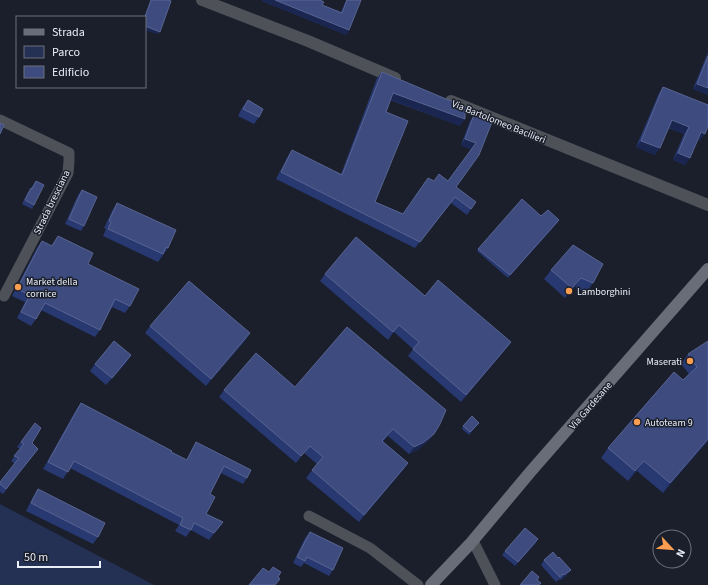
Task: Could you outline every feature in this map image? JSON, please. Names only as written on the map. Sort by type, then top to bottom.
[{"type":"main road","name":"Via Gardesane","points":[[431,585],[473,541],[537,465],[708,269]]},
{"type":"street","points":[[202,0],[308,41],[408,83]]},
{"type":"street","name":"Via Bartolomeo Bacilieri","points":[[443,98],[708,205]]},
{"type":"street","name":"Strada bresciana","points":[[0,120],[69,153],[70,161],[68,174],[4,296]]},
{"type":"street","points":[[309,516],[370,548],[418,585]]},
{"type":"street","points":[[473,541],[495,585]]},
{"type":"green space","points":[[0,504],[154,585],[0,585]]},
{"type":"building","points":[[151,0],[171,1],[160,32],[146,26],[145,16]]},
{"type":"building","points":[[275,0],[320,0],[324,2],[322,5],[342,13],[347,0],[361,0],[349,30]]},
{"type":"building","points":[[708,56],[708,88],[697,84]]},
{"type":"building","points":[[382,72],[465,107],[465,119],[393,93],[386,112],[408,121],[375,202],[403,214],[428,178],[434,181],[439,174],[448,181],[476,143],[465,139],[474,115],[492,122],[479,155],[456,187],[476,202],[471,209],[455,197],[420,242],[281,172],[292,150],[342,175]]},
{"type":"building","points":[[663,87],[708,105],[708,126],[705,134],[701,132],[690,158],[678,153],[689,127],[672,120],[660,148],[641,141]]},
{"type":"building","points":[[248,100],[263,109],[259,117],[243,109]]},
{"type":"building","points":[[0,123],[4,125],[0,134]]},
{"type":"building","points":[[36,181],[44,185],[34,205],[25,200]]},
{"type":"building","points":[[82,190],[97,197],[84,226],[69,219]]},
{"type":"building","points":[[522,199],[541,216],[548,210],[559,220],[510,275],[478,249]]},
{"type":"building","points":[[117,203],[176,230],[168,248],[166,247],[163,254],[108,229],[111,222],[109,221]]},
{"type":"building","points":[[58,236],[93,253],[88,264],[139,289],[130,306],[115,299],[100,330],[45,303],[36,319],[21,312],[30,295],[17,289],[42,241],[52,246]]},
{"type":"building","points":[[356,237],[425,296],[438,280],[511,342],[466,395],[413,349],[419,342],[399,325],[393,332],[325,274]]},
{"type":"building","points":[[573,245],[603,264],[593,283],[581,278],[572,288],[551,270]]},
{"type":"building","points":[[189,281],[250,333],[211,379],[150,326]]},
{"type":"building","points":[[347,327],[446,410],[434,434],[424,442],[414,447],[393,429],[382,441],[408,463],[364,515],[312,470],[323,457],[310,446],[301,456],[224,390],[256,353],[295,387]]},
{"type":"building","points":[[114,341],[131,355],[112,378],[95,364]]},
{"type":"building","points":[[708,341],[708,439],[670,483],[644,461],[635,471],[608,448],[674,372],[683,380],[697,367],[688,354]]},
{"type":"building","points":[[81,403],[187,460],[196,442],[251,470],[247,478],[224,466],[210,494],[215,497],[206,514],[223,522],[214,533],[194,523],[191,530],[180,525],[183,518],[74,461],[68,472],[48,462]]},
{"type":"building","points":[[472,416],[479,423],[470,432],[463,426]]},
{"type":"building","points":[[35,423],[41,428],[32,443],[38,449],[6,489],[0,484],[0,482],[19,458],[14,456],[24,444],[21,442]]},
{"type":"building","points":[[38,489],[105,523],[98,537],[31,503]]},
{"type":"building","points":[[525,528],[538,539],[518,562],[505,551]]},
{"type":"building","points":[[310,532],[343,548],[333,570],[307,557],[305,561],[297,557]]},
{"type":"building","points":[[553,552],[571,570],[560,577],[544,560]]},
{"type":"building","points":[[273,567],[281,572],[278,577],[280,579],[275,585],[249,585],[263,568],[269,572]]},
{"type":"building","points":[[532,571],[539,577],[537,580],[541,583],[539,585],[520,585]]},
{"type":"place","name":"Market della cornice","points":[[18,287]]},
{"type":"place","name":"Lamborghini","points":[[569,291]]},
{"type":"place","name":"Maserati","points":[[690,361]]},
{"type":"place","name":"Autoteam 9","points":[[637,422]]}]
